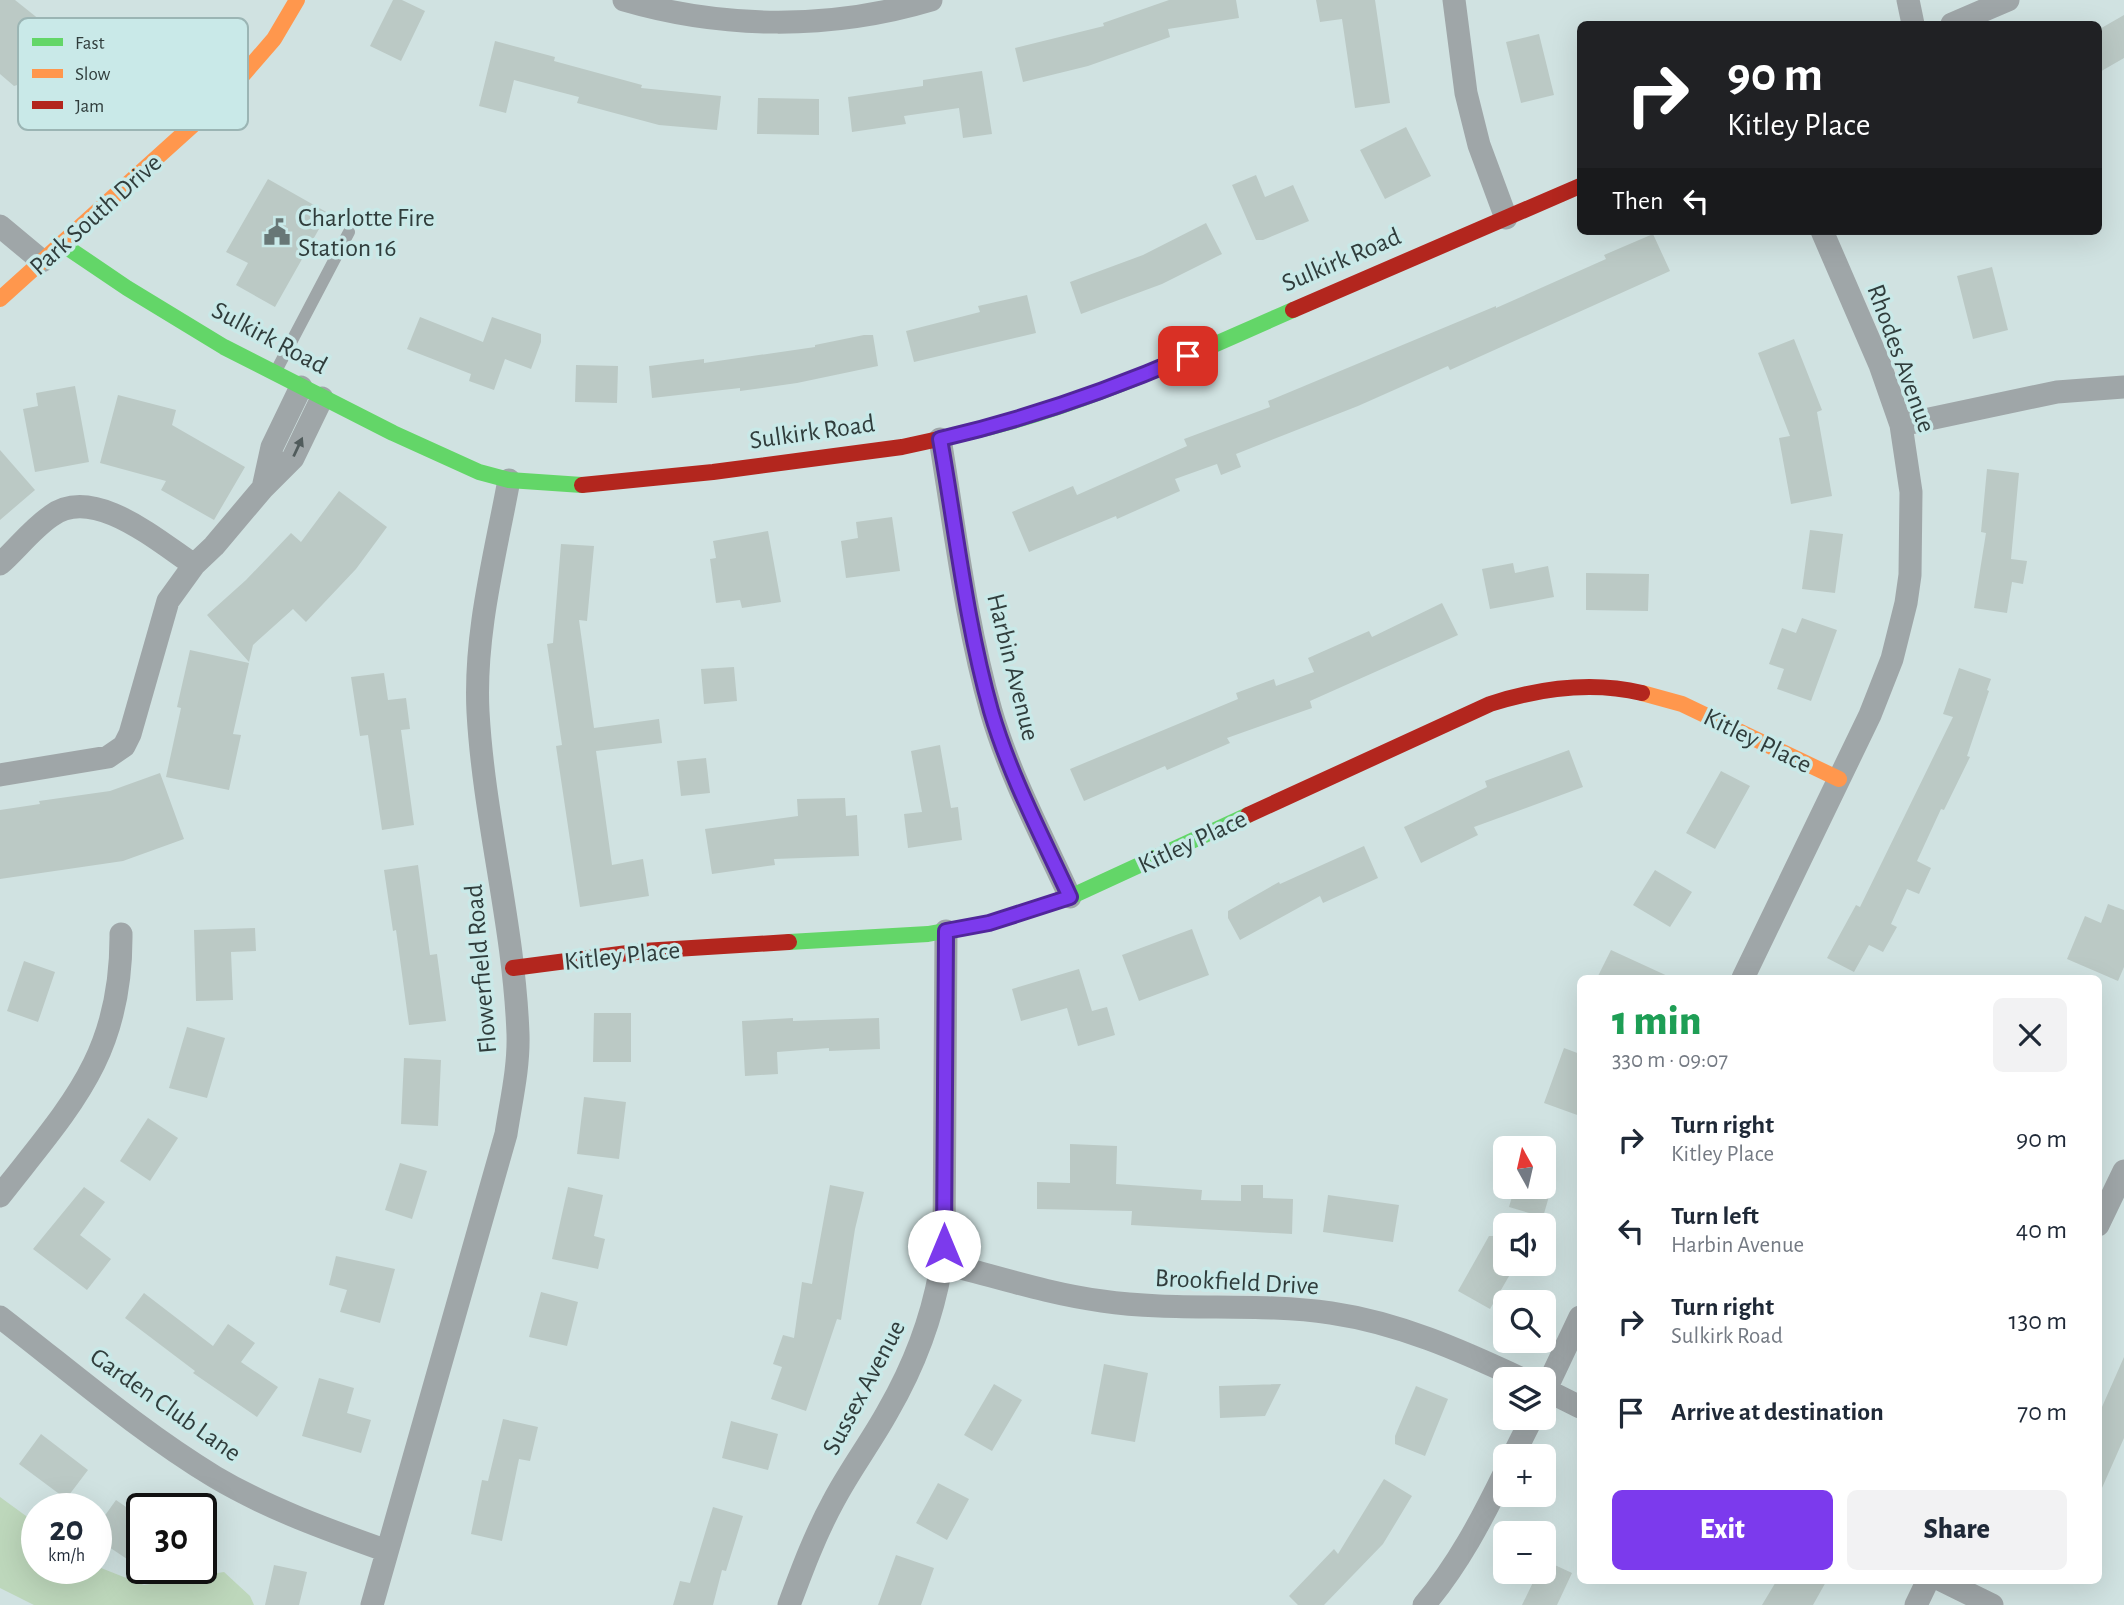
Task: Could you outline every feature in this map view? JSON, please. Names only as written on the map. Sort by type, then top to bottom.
[{"type":"street","name":"Park South Drive","points":[[248,71],[274,39],[298,0]]},
{"type":"street","points":[[624,0],[701,17],[763,22],[843,19],[931,0]]},
{"type":"street","points":[[1454,0],[1466,93],[1476,132],[1506,218]]},
{"type":"street","points":[[1909,0],[1912,21]]},
{"type":"street","points":[[1959,21],[2008,0]]},
{"type":"street","name":"Park South Drive","points":[[0,299],[188,130]]},
{"type":"street","name":"Sulkirk Road","points":[[62,244],[127,288],[224,347],[322,398],[467,466],[509,480],[584,485],[639,481],[888,449],[988,428],[1092,396],[1577,187]]},
{"type":"street","points":[[0,226],[42,261]]},
{"type":"street","name":"Rhodes Avenue","points":[[1744,975],[1870,715],[1892,659],[1906,603],[1912,548],[1912,492],[1901,425],[1880,365],[1824,235]]},
{"type":"street","points":[[263,488],[272,447],[301,387]]},
{"type":"street","points":[[1901,425],[2057,392],[2124,387]]},
{"type":"street","points":[[0,775],[108,757],[124,746],[130,734],[168,601],[194,565],[293,458],[322,398]]},
{"type":"street","name":"Harbin Avenue","points":[[940,439],[976,645],[991,710],[1020,789],[1070,897]]},
{"type":"street","name":"Flowerfield Road","points":[[372,1605],[506,1135],[516,1072],[518,1035],[513,968],[486,786],[478,711],[482,625],[509,480]]},
{"type":"street","points":[[0,564],[51,515],[70,506],[94,507],[119,516],[194,565]]},
{"type":"street","name":"Kitley Place","points":[[513,968],[643,951],[946,931],[989,923],[1070,897],[1509,696],[1549,688],[1589,685],[1625,688],[1664,697],[1839,779]]},
{"type":"street","name":"Sussex Avenue","points":[[789,1605],[807,1554],[833,1501],[888,1412],[915,1359],[933,1308],[942,1263],[946,931]]},
{"type":"street","points":[[0,1196],[71,1105],[93,1069],[116,1007],[121,934]]},
{"type":"street","points":[[2102,1217],[2124,1171]]},
{"type":"street","name":"Brookfield Drive","points":[[942,1263],[1104,1301],[1332,1313],[1393,1326],[1452,1346],[1497,1367]]},
{"type":"street","name":"Garden Club Lane","points":[[0,1317],[164,1444],[216,1477],[277,1509],[387,1551]]},
{"type":"street","points":[[1556,1367],[1577,1323]]},
{"type":"street","points":[[1556,1396],[1577,1406]]},
{"type":"street","points":[[1423,1605],[1455,1563],[1493,1497]]},
{"type":"street","points":[[1916,1605],[1926,1584]]},
{"type":"street","points":[[1949,1584],[1992,1605]]},
{"type":"lane","points":[[274,374],[349,232]]},
{"type":"green space","points":[[0,1497],[21,1512],[21,1584],[112,1584],[112,1572],[126,1578],[126,1584],[217,1584],[217,1573],[224,1572],[250,1596],[254,1605],[34,1605],[0,1588]]},
{"type":"building","points":[[0,0],[15,0],[38,18],[18,18],[18,85],[14,86],[0,74]]},
{"type":"building","points":[[393,0],[402,0],[425,11],[401,61],[370,46]]},
{"type":"building","points":[[1169,0],[1236,0],[1239,18],[1168,29],[1170,37],[1088,66],[1023,82],[1015,48],[1104,26],[1103,23]]},
{"type":"building","points":[[1316,0],[1375,0],[1390,103],[1355,108],[1342,19],[1320,22]]},
{"type":"building","points":[[2124,15],[2124,58],[2102,71],[2102,28]]},
{"type":"building","points":[[1539,34],[1554,95],[1521,103],[1506,42]]},
{"type":"building","points":[[495,41],[555,57],[554,61],[642,85],[641,88],[721,96],[717,130],[659,125],[577,103],[579,97],[514,80],[506,113],[479,106]]},
{"type":"building","points":[[982,71],[992,134],[963,138],[959,108],[904,116],[906,124],[852,132],[848,97],[923,86],[923,80]]},
{"type":"building","points":[[758,98],[819,99],[819,135],[757,134]]},
{"type":"building","points":[[1406,127],[1431,176],[1385,199],[1360,150]]},
{"type":"building","points":[[1256,175],[1265,197],[1293,185],[1309,221],[1263,240],[1256,240],[1232,185]]},
{"type":"building","name":"Charlotte Fire Station 16","points":[[268,179],[328,213],[275,307],[236,285],[248,263],[226,252]]},
{"type":"building","points":[[1206,223],[1222,254],[1162,284],[1081,314],[1070,282],[1143,255]]},
{"type":"building","points":[[1653,235],[1670,271],[1450,370],[1448,366],[1358,406],[1236,454],[1241,467],[1221,475],[1217,464],[1175,479],[1180,491],[1117,519],[1116,516],[1029,552],[1012,512],[1073,486],[1077,495],[1187,446],[1184,439],[1270,407],[1268,401],[1496,308],[1606,259],[1604,255]]},
{"type":"building","points":[[1992,267],[2008,330],[1973,339],[1957,276]]},
{"type":"building","points":[[1027,295],[1036,333],[914,362],[906,331],[980,312],[978,306]]},
{"type":"building","points":[[420,317],[483,342],[492,317],[541,334],[541,342],[531,369],[505,359],[494,390],[469,381],[471,374],[407,349]]},
{"type":"building","points":[[873,335],[878,366],[797,383],[652,398],[649,366],[704,359],[704,363],[815,347]]},
{"type":"building","points":[[1794,339],[1822,410],[1817,412],[1832,496],[1791,504],[1779,438],[1790,436],[1758,353]]},
{"type":"building","points":[[576,365],[618,366],[617,403],[575,402]]},
{"type":"building","points":[[75,386],[89,462],[35,472],[23,409],[38,406],[36,393]]},
{"type":"building","points":[[118,395],[176,410],[172,425],[245,467],[214,520],[161,490],[166,481],[100,463]]},
{"type":"building","points":[[0,450],[35,490],[0,520]]},
{"type":"building","points":[[1987,469],[2019,473],[2011,559],[2027,561],[2023,584],[2012,582],[2007,613],[1974,608],[1986,533],[1981,532]]},
{"type":"building","points":[[339,491],[387,527],[356,569],[306,622],[293,609],[253,645],[249,662],[207,615],[246,580],[291,533],[301,542]]},
{"type":"building","points":[[892,517],[900,571],[846,578],[841,541],[858,538],[856,522]]},
{"type":"building","points":[[1810,530],[1843,534],[1835,593],[1802,589]]},
{"type":"building","points":[[768,531],[781,602],[742,608],[740,600],[716,603],[710,559],[716,558],[713,541]]},
{"type":"building","points":[[561,544],[594,546],[587,621],[579,620],[594,728],[659,719],[662,743],[596,751],[612,865],[643,859],[649,896],[580,907],[556,746],[562,745],[547,644],[553,643]]},
{"type":"building","points":[[1513,563],[1515,573],[1548,566],[1554,597],[1490,609],[1482,569]]},
{"type":"building","points":[[1586,573],[1649,574],[1648,611],[1586,610]]},
{"type":"building","points":[[1442,603],[1458,635],[1310,701],[1312,708],[1227,738],[1230,743],[1167,770],[1165,766],[1084,801],[1070,769],[1238,699],[1236,693],[1274,679],[1276,686],[1314,672],[1308,658],[1369,631],[1372,637]]},
{"type":"building","points":[[1802,618],[1837,630],[1811,701],[1777,689],[1784,669],[1769,664],[1782,628],[1796,633]]},
{"type":"building","points":[[190,650],[249,663],[233,734],[241,735],[229,790],[166,777],[181,708],[177,707]]},
{"type":"building","points":[[734,667],[737,701],[704,704],[701,669]]},
{"type":"building","points":[[1959,668],[1991,679],[1967,756],[1970,757],[1944,810],[1941,809],[1917,861],[1931,868],[1919,894],[1907,889],[1891,924],[1897,927],[1883,952],[1869,945],[1854,972],[1827,958],[1856,905],[1860,907],[1953,717],[1943,714]]},
{"type":"building","points":[[384,673],[388,700],[406,698],[410,729],[401,730],[414,825],[382,830],[368,735],[360,736],[351,677]]},
{"type":"building","points":[[940,745],[951,808],[958,807],[962,840],[908,848],[904,814],[922,812],[911,751]]},
{"type":"building","points":[[1569,750],[1583,787],[1474,827],[1478,835],[1421,863],[1404,827],[1487,787],[1485,781]]},
{"type":"building","points":[[706,758],[710,793],[681,796],[677,761]]},
{"type":"building","points":[[1721,771],[1750,786],[1715,849],[1686,833]]},
{"type":"building","points":[[160,773],[184,839],[123,861],[0,879],[0,810],[40,804],[39,801],[110,791]]},
{"type":"building","points":[[845,798],[846,816],[857,815],[859,856],[774,859],[775,865],[712,874],[705,829],[798,816],[797,799]]},
{"type":"building","points":[[1364,846],[1378,878],[1323,903],[1320,896],[1240,940],[1228,918],[1228,911],[1279,882],[1280,884]]},
{"type":"building","points":[[418,865],[430,955],[437,954],[446,1021],[409,1025],[396,930],[393,931],[384,870]]},
{"type":"building","points":[[1655,870],[1692,892],[1670,927],[1633,905]]},
{"type":"building","points":[[2108,904],[2124,910],[2124,967],[2118,981],[2067,959],[2085,916],[2101,923]]},
{"type":"building","points":[[255,928],[256,951],[231,952],[233,1000],[196,1001],[194,930]]},
{"type":"building","points":[[1192,929],[1209,975],[1139,1001],[1122,955]]},
{"type":"building","points":[[1611,950],[1665,975],[1598,975]]},
{"type":"building","points":[[24,961],[55,972],[38,1022],[7,1011]]},
{"type":"building","points":[[1079,969],[1092,1011],[1107,1007],[1115,1035],[1078,1046],[1067,1008],[1021,1021],[1012,989]]},
{"type":"building","points":[[594,1013],[631,1013],[631,1062],[593,1062]]},
{"type":"building","points":[[793,1018],[793,1021],[879,1018],[880,1049],[829,1051],[829,1048],[777,1052],[778,1074],[745,1076],[742,1021]]},
{"type":"building","points":[[187,1027],[225,1038],[207,1098],[169,1088]]},
{"type":"building","points":[[1564,1048],[1577,1053],[1577,1115],[1544,1103]]},
{"type":"building","points":[[404,1058],[441,1060],[438,1126],[401,1124]]},
{"type":"building","points":[[584,1097],[626,1102],[619,1159],[577,1154]]},
{"type":"building","points":[[148,1118],[178,1138],[150,1181],[120,1161]]},
{"type":"building","points":[[1070,1144],[1117,1146],[1116,1184],[1202,1190],[1201,1200],[1241,1201],[1241,1185],[1263,1185],[1263,1198],[1293,1199],[1292,1234],[1131,1225],[1132,1211],[1037,1209],[1037,1182],[1070,1183]]},
{"type":"building","points":[[400,1163],[427,1171],[412,1219],[385,1210]]},
{"type":"building","points":[[830,1185],[864,1192],[855,1229],[841,1320],[837,1319],[806,1411],[771,1399],[782,1367],[773,1364],[783,1335],[794,1338],[802,1282],[812,1284]]},
{"type":"building","points":[[84,1187],[105,1202],[80,1235],[111,1259],[87,1290],[33,1249]]},
{"type":"building","points":[[568,1187],[603,1195],[594,1236],[605,1239],[598,1269],[552,1259]]},
{"type":"building","points":[[1328,1195],[1399,1205],[1393,1242],[1323,1232]]},
{"type":"building","points":[[1511,1199],[1548,1199],[1544,1213],[1529,1213],[1509,1207]]},
{"type":"building","points":[[1489,1236],[1493,1236],[1493,1276],[1509,1276],[1501,1290],[1493,1290],[1493,1304],[1490,1309],[1458,1291]]},
{"type":"building","points":[[336,1256],[395,1269],[380,1323],[340,1312],[347,1290],[329,1285]]},
{"type":"building","points":[[541,1292],[578,1302],[567,1346],[529,1337]]},
{"type":"building","points":[[144,1293],[213,1346],[228,1324],[255,1343],[241,1362],[278,1387],[257,1417],[193,1373],[195,1371],[125,1318]]},
{"type":"building","points":[[2124,1357],[2124,1438],[2102,1488],[2102,1407]]},
{"type":"building","points":[[1104,1364],[1148,1373],[1135,1442],[1091,1434]]},
{"type":"building","points":[[319,1378],[354,1388],[347,1413],[371,1420],[361,1453],[302,1436]]},
{"type":"building","points":[[994,1384],[1022,1400],[992,1451],[964,1435]]},
{"type":"building","points":[[1281,1384],[1265,1416],[1220,1418],[1219,1386]]},
{"type":"building","points":[[1416,1386],[1448,1399],[1425,1456],[1395,1444],[1395,1436]]},
{"type":"building","points":[[503,1419],[538,1427],[530,1461],[519,1459],[502,1541],[471,1534],[482,1480],[488,1481]]},
{"type":"building","points":[[731,1421],[778,1434],[768,1470],[722,1458]]},
{"type":"building","points":[[41,1434],[88,1470],[71,1493],[58,1493],[19,1464]]},
{"type":"building","points":[[1384,1479],[1412,1496],[1383,1544],[1324,1605],[1298,1605],[1289,1596],[1334,1549],[1338,1554]]},
{"type":"building","points":[[938,1483],[969,1499],[947,1540],[916,1523]]},
{"type":"building","points":[[116,1500],[126,1507],[126,1558],[112,1549],[112,1506]]},
{"type":"building","points":[[713,1507],[743,1516],[726,1571],[722,1570],[713,1605],[673,1605],[680,1581],[690,1583]]},
{"type":"building","points":[[896,1555],[934,1568],[921,1605],[878,1605]]},
{"type":"building","points":[[274,1565],[307,1572],[299,1605],[265,1605]]},
{"type":"building","points":[[1556,1566],[1572,1573],[1557,1605],[1522,1605],[1532,1584],[1556,1584]]},
{"type":"building","points":[[1775,1584],[1825,1584],[1813,1605],[1762,1605]]},
{"type":"traffic: fast","points":[[62,244],[127,288],[224,347],[393,433],[479,472],[509,480],[582,485]]},
{"type":"traffic: fast","points":[[966,433],[1050,410],[1092,395],[1293,310]]},
{"type":"traffic: fast","points":[[789,942],[928,934],[989,923],[1070,897],[1248,815]]},
{"type":"traffic: slow","points":[[248,69],[274,39],[297,0]]},
{"type":"traffic: slow","points":[[0,299],[187,130]]},
{"type":"traffic: slow","points":[[1642,693],[1682,704],[1839,779]]},
{"type":"traffic: jam","points":[[1293,310],[1577,187]]},
{"type":"traffic: jam","points":[[582,485],[713,472],[902,447],[966,433]]},
{"type":"traffic: jam","points":[[1248,815],[1490,704],[1566,688],[1604,687],[1642,693]]},
{"type":"traffic: jam","points":[[513,968],[643,951],[789,942]]},
{"type":"place","name":"Charlotte Fire Station 16","points":[[277,232]]},
{"type":"route","points":[[944,1246],[946,931],[989,923],[1070,897],[1020,789],[991,710],[976,645],[940,439],[988,428],[1092,396],[1188,356]]}]
